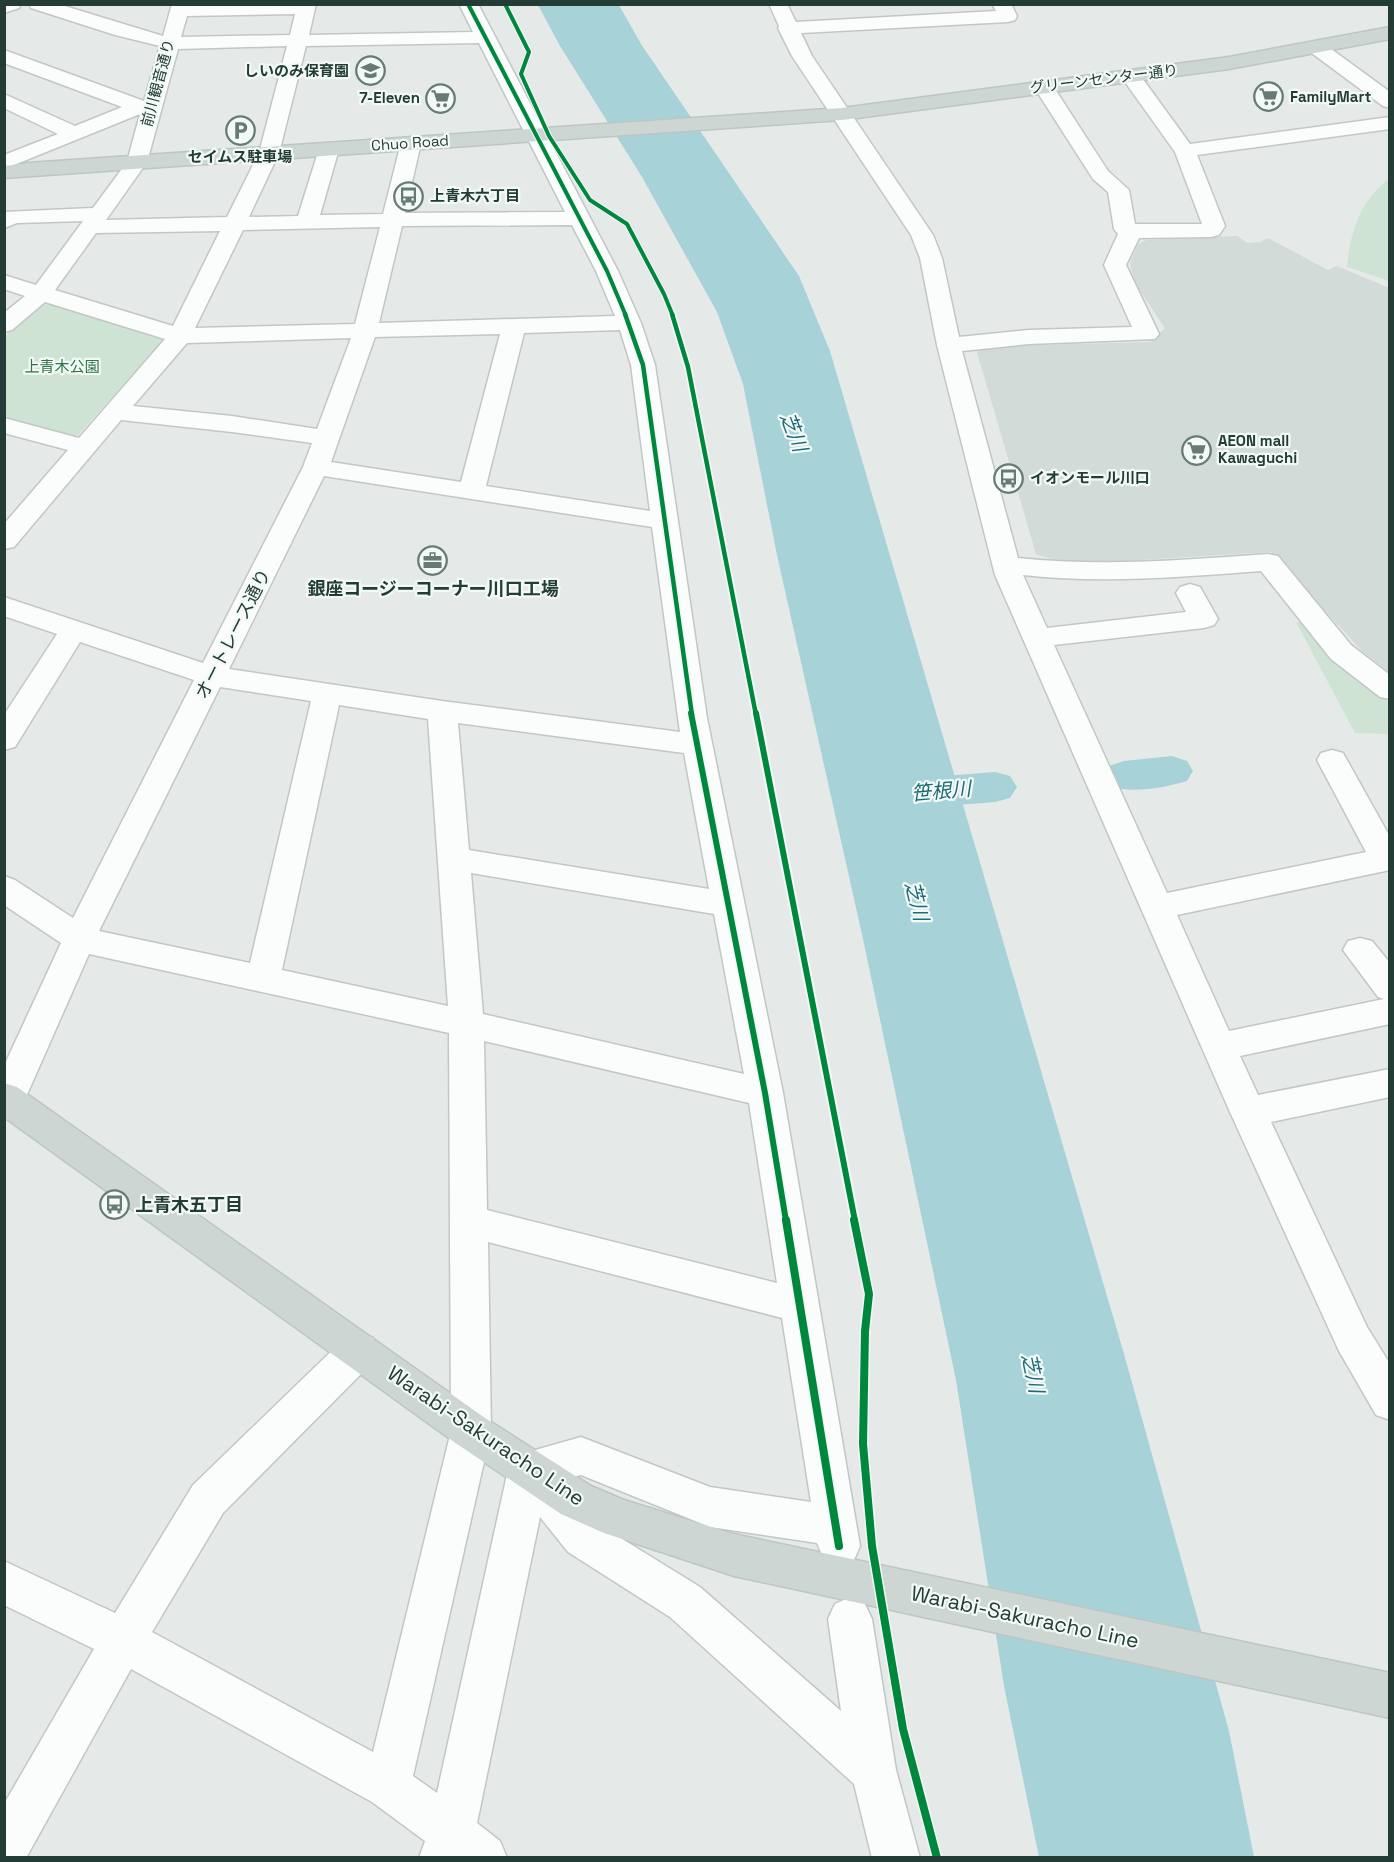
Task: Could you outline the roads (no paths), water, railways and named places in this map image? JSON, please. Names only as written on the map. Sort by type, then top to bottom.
[{"type":"main road","name":"グリーンセンター通り","points":[[816,116],[1229,63],[1389,33]]},
{"type":"main road","name":"Chuo Road","points":[[4,172],[816,116]]},
{"type":"main road","name":"Warabi-Sakuracho Line","points":[[6,1101],[471,1431],[576,1500],[619,1519],[734,1555],[1389,1696]]},
{"type":"street","points":[[4,8],[12,4]]},
{"type":"street","points":[[38,4],[122,31],[169,43],[484,37]]},
{"type":"street","points":[[468,4],[607,271],[629,323],[643,365],[663,521],[698,745],[765,1093],[837,1536],[710,1507],[581,1456],[529,1470]]},
{"type":"street","points":[[778,4],[802,56],[922,235],[932,258],[948,345],[1005,565],[1221,1046],[1248,1112],[1353,1339],[1389,1402]]},
{"type":"street","points":[[788,28],[1008,16],[1001,4]]},
{"type":"street","points":[[4,541],[180,336],[269,153],[306,6],[180,8]]},
{"type":"street","name":"前川観音通り","points":[[4,325],[41,294],[137,162],[145,109],[180,8]]},
{"type":"street","points":[[1316,47],[1389,102]]},
{"type":"street","points":[[4,56],[145,109]]},
{"type":"street","points":[[4,78],[33,67]]},
{"type":"street","points":[[1044,87],[1100,176],[1118,190],[1125,229],[1131,231],[1211,230],[1214,225],[1185,153],[1130,75]]},
{"type":"street","points":[[4,99],[75,134]]},
{"type":"street","points":[[4,163],[145,109]]},
{"type":"street","points":[[1185,153],[1203,147],[1389,123]]},
{"type":"street","name":"オートレース通り","points":[[6,1101],[79,939],[316,467],[365,332],[411,143]]},
{"type":"street","points":[[307,222],[329,149]]},
{"type":"street","points":[[4,222],[12,217],[234,225],[580,218]]},
{"type":"street","points":[[948,345],[1029,337],[1147,334],[1115,265],[1131,231]]},
{"type":"street","points":[[4,282],[180,336],[629,323]]},
{"type":"street","points":[[472,491],[514,327]]},
{"type":"street","points":[[115,412],[232,424],[327,438]]},
{"type":"street","points":[[4,425],[85,447]]},
{"type":"street","points":[[316,467],[663,521]]},
{"type":"street","points":[[1005,565],[1060,571],[1137,572],[1268,562],[1341,652],[1389,690]]},
{"type":"street","points":[[1036,638],[1204,619],[1190,593]]},
{"type":"street","points":[[4,606],[211,676],[442,711],[698,745]]},
{"type":"street","points":[[4,740],[73,630]]},
{"type":"street","points":[[263,979],[327,694]]},
{"type":"street","points":[[388,1786],[471,1431],[466,1023],[442,711]]},
{"type":"street","points":[[1158,908],[1388,858],[1332,760]]},
{"type":"street","points":[[454,859],[728,904]]},
{"type":"street","points":[[4,888],[79,939],[466,1023],[765,1093]]},
{"type":"street","points":[[1221,1046],[1388,989],[1360,950]]},
{"type":"street","points":[[1248,1112],[1389,1083]]},
{"type":"street","points":[[469,1221],[800,1306]]},
{"type":"street","points":[[4,1851],[123,1640],[208,1499],[359,1350]]},
{"type":"street","points":[[529,1470],[583,1538],[685,1602],[873,1770]]},
{"type":"street","points":[[460,1849],[529,1470]]},
{"type":"street","points":[[4,1582],[123,1640],[388,1786],[460,1849]]},
{"type":"street","points":[[850,1619],[884,1844]]},
{"type":"water","name":"芝川","points":[[535,5],[619,5],[641,44],[799,276],[830,351],[1124,1354],[1229,1731],[1254,1857],[1039,1857],[1004,1686],[956,1380],[863,939],[777,555],[743,384],[717,312],[642,177],[560,46],[539,7]]},
{"type":"waterway","name":"笹根川","points":[[1124,776],[1172,771]]},
{"type":"waterway","name":"笹根川","points":[[894,795],[995,787]]},
{"type":"place","name":"しいのみ保育園","points":[[370,71]]},
{"type":"place","name":"FamilyMart","points":[[1269,97]]},
{"type":"place","name":"7-Eleven","points":[[441,98]]},
{"type":"place","name":"セイムス駐車場","points":[[240,130]]},
{"type":"place","name":"上青木六丁目","points":[[409,196]]},
{"type":"place","name":"AEON mall Kawaguchi","points":[[1197,450]]},
{"type":"place","name":"イオンモール川口","points":[[1009,478]]},
{"type":"place","name":"銀座コージーコーナー川口工場","points":[[433,560]]},
{"type":"place","name":"上青木五丁目","points":[[114,1205]]},
{"type":"park label","name":"上青木公園","points":[[62,367]]}]
